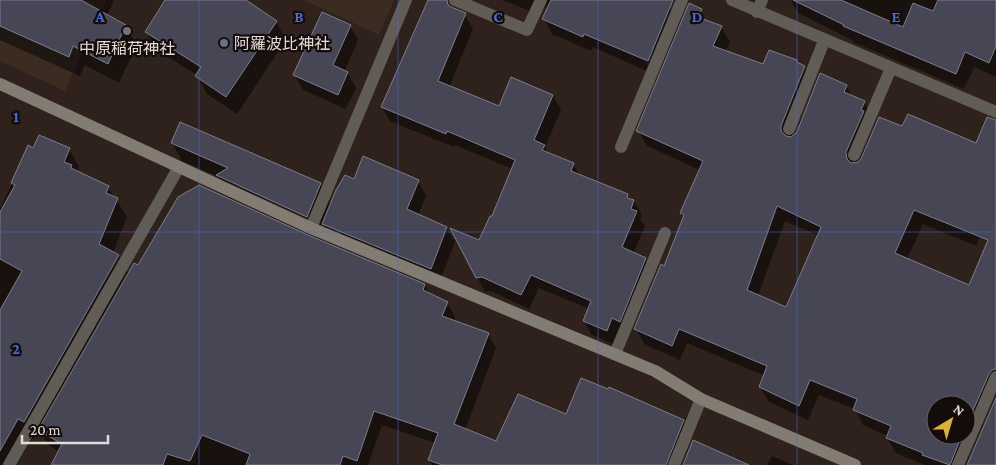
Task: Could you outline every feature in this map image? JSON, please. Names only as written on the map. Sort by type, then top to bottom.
[{"type":"street","points":[[310,228],[406,0]]},
{"type":"street","points":[[455,0],[527,30],[541,0]]},
{"type":"street","points":[[621,147],[682,0]]},
{"type":"street","points":[[732,0],[760,6],[824,40],[996,112]]},
{"type":"street","points":[[789,129],[824,40]]},
{"type":"street","points":[[854,155],[890,68]]},
{"type":"street","points":[[0,84],[310,228],[655,371],[701,399],[855,465]]},
{"type":"street","points":[[9,465],[179,167]]},
{"type":"street","points":[[615,354],[665,233]]},
{"type":"street","points":[[958,465],[996,377]]},
{"type":"street","points":[[674,465],[701,399]]},
{"type":"shaded area","points":[[0,0],[106,0],[65,91],[0,61]]},
{"type":"shaded area","points":[[304,0],[394,0],[379,35]]},
{"type":"building","points":[[0,0],[81,0],[126,25],[108,64],[73,46],[69,57],[0,26]]},
{"type":"building","points":[[165,0],[246,0],[277,21],[226,97],[195,76],[201,67],[145,32]]},
{"type":"building","points":[[428,0],[447,0],[448,5],[466,13],[438,81],[499,106],[511,77],[553,95],[534,140],[545,145],[542,150],[574,163],[571,171],[628,194],[627,198],[634,200],[631,209],[637,211],[622,247],[646,258],[620,322],[612,318],[607,331],[583,321],[591,301],[531,275],[521,295],[482,277],[476,278],[450,228],[479,240],[490,216],[492,216],[515,160],[447,131],[446,134],[381,107]]},
{"type":"building","points":[[551,0],[673,0],[648,61],[584,34],[583,37],[542,19]]},
{"type":"building","points":[[793,0],[841,0],[903,27],[913,3],[933,11],[938,0],[996,0],[996,46],[989,63],[965,52],[956,74],[843,26]]},
{"type":"building","points":[[689,3],[702,9],[698,17],[722,26],[713,46],[763,64],[769,50],[797,60],[797,62],[805,66],[781,126],[781,131],[786,136],[791,137],[797,132],[820,73],[847,85],[844,92],[865,101],[861,110],[864,111],[846,152],[847,159],[851,163],[858,162],[861,159],[879,117],[902,126],[908,114],[976,143],[987,117],[996,120],[996,369],[992,370],[989,374],[976,403],[976,395],[926,395],[926,445],[958,445],[950,465],[922,455],[923,453],[886,438],[891,426],[853,410],[857,399],[810,380],[799,406],[759,387],[767,366],[679,329],[672,346],[634,329],[661,264],[664,266],[684,215],[680,213],[703,161],[636,131]],"holes":[[[777,206],[821,227],[786,307],[747,290]],[[914,210],[988,240],[969,285],[895,253]]]},
{"type":"building","points":[[322,12],[351,25],[333,65],[348,72],[338,95],[293,75]]},
{"type":"building","points":[[180,122],[321,183],[307,217],[216,175],[228,168],[171,143]]},
{"type":"building","points":[[39,135],[70,148],[64,162],[72,165],[71,168],[109,186],[106,193],[118,198],[99,244],[119,255],[24,422],[18,419],[0,451],[0,310],[22,271],[0,259],[0,212],[15,185],[11,183],[28,145],[33,148]]},
{"type":"building","points":[[363,156],[419,180],[407,209],[447,227],[431,269],[322,224],[336,190],[345,175],[354,179]]},
{"type":"building","points":[[199,185],[308,235],[425,284],[423,290],[448,302],[442,316],[489,333],[454,424],[496,441],[518,394],[566,414],[581,378],[608,389],[609,387],[684,420],[666,465],[442,465],[428,460],[438,433],[374,411],[357,461],[343,456],[340,465],[246,465],[250,454],[202,435],[190,461],[167,454],[163,465],[51,465],[62,444],[38,430],[134,263],[138,265],[178,197]]},
{"type":"building","points":[[996,398],[996,465],[967,465]]},
{"type":"building","points":[[693,440],[749,465],[683,465]]},
{"type":"place","name":"中原稲荷神社","points":[[127,31]]},
{"type":"place","name":"阿羅波比神社","points":[[224,43]]}]
